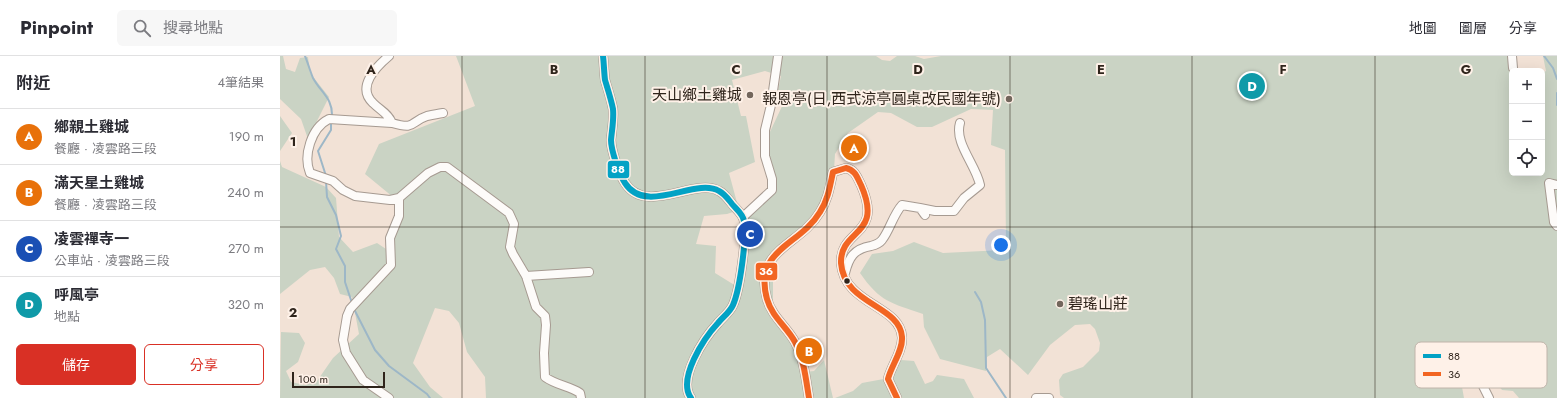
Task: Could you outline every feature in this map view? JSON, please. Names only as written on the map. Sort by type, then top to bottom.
[{"type":"street","points":[[388,56],[370,74],[366,86],[368,96],[372,103],[389,115],[392,124]]},
{"type":"street","points":[[603,56],[605,79],[613,110],[614,123],[611,140],[625,183],[633,191],[645,196],[661,196],[700,189],[714,189],[727,197],[743,217],[745,232],[733,306],[708,336],[687,376],[685,386],[690,398]]},
{"type":"street","points":[[743,217],[772,190],[772,179],[765,156],[765,130],[771,105],[778,56]]},
{"type":"street","points":[[1512,56],[1512,68]]},
{"type":"street","points":[[442,113],[426,117],[410,126],[404,127],[392,124],[332,120],[322,123],[310,141],[307,165],[310,173],[333,181],[343,190],[355,196],[390,200],[399,198],[428,173],[440,167],[447,167],[509,213],[514,224],[510,247],[526,276],[536,307],[545,316],[545,377],[558,385],[571,388],[580,393],[581,398]]},
{"type":"street","points":[[844,276],[848,260],[854,252],[862,247],[879,243],[884,238],[895,213],[902,205],[923,211],[954,211],[964,198],[980,185],[970,159],[964,150],[958,129],[960,123]]},
{"type":"street","points":[[809,398],[801,353],[795,341],[772,312],[767,299],[765,283],[766,268],[773,257],[810,225],[820,213],[828,196],[833,172],[846,168],[855,173],[863,191],[868,210],[868,218],[843,249],[841,263],[844,276],[850,287],[893,318],[899,326],[902,336],[901,346],[888,379],[897,398]]},
{"type":"street","points":[[1557,185],[1549,183],[1554,222],[1557,226]]},
{"type":"street","points":[[389,398],[363,380],[346,353],[343,340],[347,316],[350,309],[391,265],[390,238],[399,216],[399,198]]},
{"type":"street","points":[[526,276],[589,272]]},
{"type":"street","points":[[1484,388],[1489,398]]},
{"type":"street","points":[[1036,398],[1049,398]]},
{"type":"green space","points":[[280,56],[283,56],[286,69],[295,72],[300,58],[308,57],[310,73],[329,97],[308,139],[301,119],[280,99]]},
{"type":"green space","points":[[456,56],[876,56],[882,60],[890,61],[897,56],[915,56],[924,59],[941,56],[1512,56],[1512,68],[1509,68],[1509,176],[1545,176],[1546,71],[1543,56],[1557,56],[1557,398],[1519,398],[1513,391],[1502,390],[1500,388],[1547,388],[1547,342],[1415,342],[1415,388],[1462,388],[1464,398],[1064,398],[1060,395],[1059,380],[1063,374],[1083,367],[1099,351],[1100,343],[1095,329],[1090,324],[1075,325],[1050,345],[1028,375],[1000,349],[987,357],[986,371],[940,359],[924,327],[923,314],[894,304],[880,296],[867,283],[860,273],[872,254],[893,251],[914,242],[943,253],[1003,250],[1006,243],[1005,150],[991,145],[993,110],[971,109],[932,127],[917,127],[891,113],[878,112],[848,133],[835,154],[833,186],[827,201],[775,259],[773,266],[773,305],[806,372],[814,371],[824,360],[833,398],[486,398],[485,377],[467,352],[459,323],[449,311],[435,308],[413,363],[430,387],[443,398],[280,398],[281,332],[299,333],[305,343],[298,362],[286,371],[291,382],[305,385],[317,381],[333,358],[359,334],[352,297],[340,294],[334,278],[325,267],[310,270],[280,294],[280,161],[282,167],[326,187],[336,198],[339,237],[353,252],[377,243],[389,251],[399,202],[365,174],[379,144],[475,106]],"holes":[[[765,71],[781,76],[778,90],[785,100],[768,136],[771,191],[743,225],[736,286],[715,273],[716,246],[696,244],[704,216],[727,214],[739,210],[729,173],[755,162],[746,116],[741,116],[732,80]]]},
{"type":"green space","points":[[280,116],[292,133],[280,151]]},
{"type":"green space","points":[[901,360],[914,361],[925,384],[933,381],[937,375],[964,379],[974,398],[835,398],[853,391],[862,383],[889,378]]},
{"type":"waterway","points":[[305,56],[313,78],[329,100],[332,110],[332,117]]},
{"type":"waterway","points":[[1544,56],[1553,68],[1557,79]]},
{"type":"waterway","points":[[1557,93],[1557,105]]},
{"type":"waterway","points":[[326,176],[318,151],[331,130],[331,122]]},
{"type":"waterway","points":[[326,181],[327,197],[336,215],[341,236],[336,249],[345,266],[345,282],[352,303]]},
{"type":"waterway","points":[[975,292],[981,302],[985,320],[986,368],[1006,398]]},
{"type":"waterway","points":[[354,309],[375,350],[389,366],[427,394],[430,398]]},
{"type":"transit line","name":"88","points":[[603,56],[605,80],[613,109],[611,144],[618,168],[625,183],[634,192],[645,196],[658,196],[697,188],[709,188],[719,191],[741,214],[744,221],[744,250],[736,297],[730,310],[706,338],[694,359],[687,380],[691,398]]},
{"type":"transit line","name":"36","points":[[809,398],[801,355],[792,337],[772,311],[767,299],[764,282],[767,269],[772,258],[801,233],[820,212],[827,198],[833,172],[846,168],[854,172],[861,185],[867,202],[867,214],[865,223],[847,243],[843,252],[841,263],[844,277],[852,288],[892,318],[899,326],[902,337],[901,348],[888,379],[897,398]]},
{"type":"place","name":"呼風亭","points":[[1252,86]]},
{"type":"place","name":"天山鄉土雞城","points":[[750,95]]},
{"type":"place","name":"報恩亭(日,西式涼亭圓桌改民國年號)","points":[[1009,99]]},
{"type":"place","name":"鄉親土雞城","points":[[854,148]]},
{"type":"place","name":"凌雲禪寺一","points":[[750,234]]},
{"type":"place","name":"碧瑤山莊","points":[[1060,304]]},
{"type":"place","name":"滿天星土雞城","points":[[809,351]]}]
